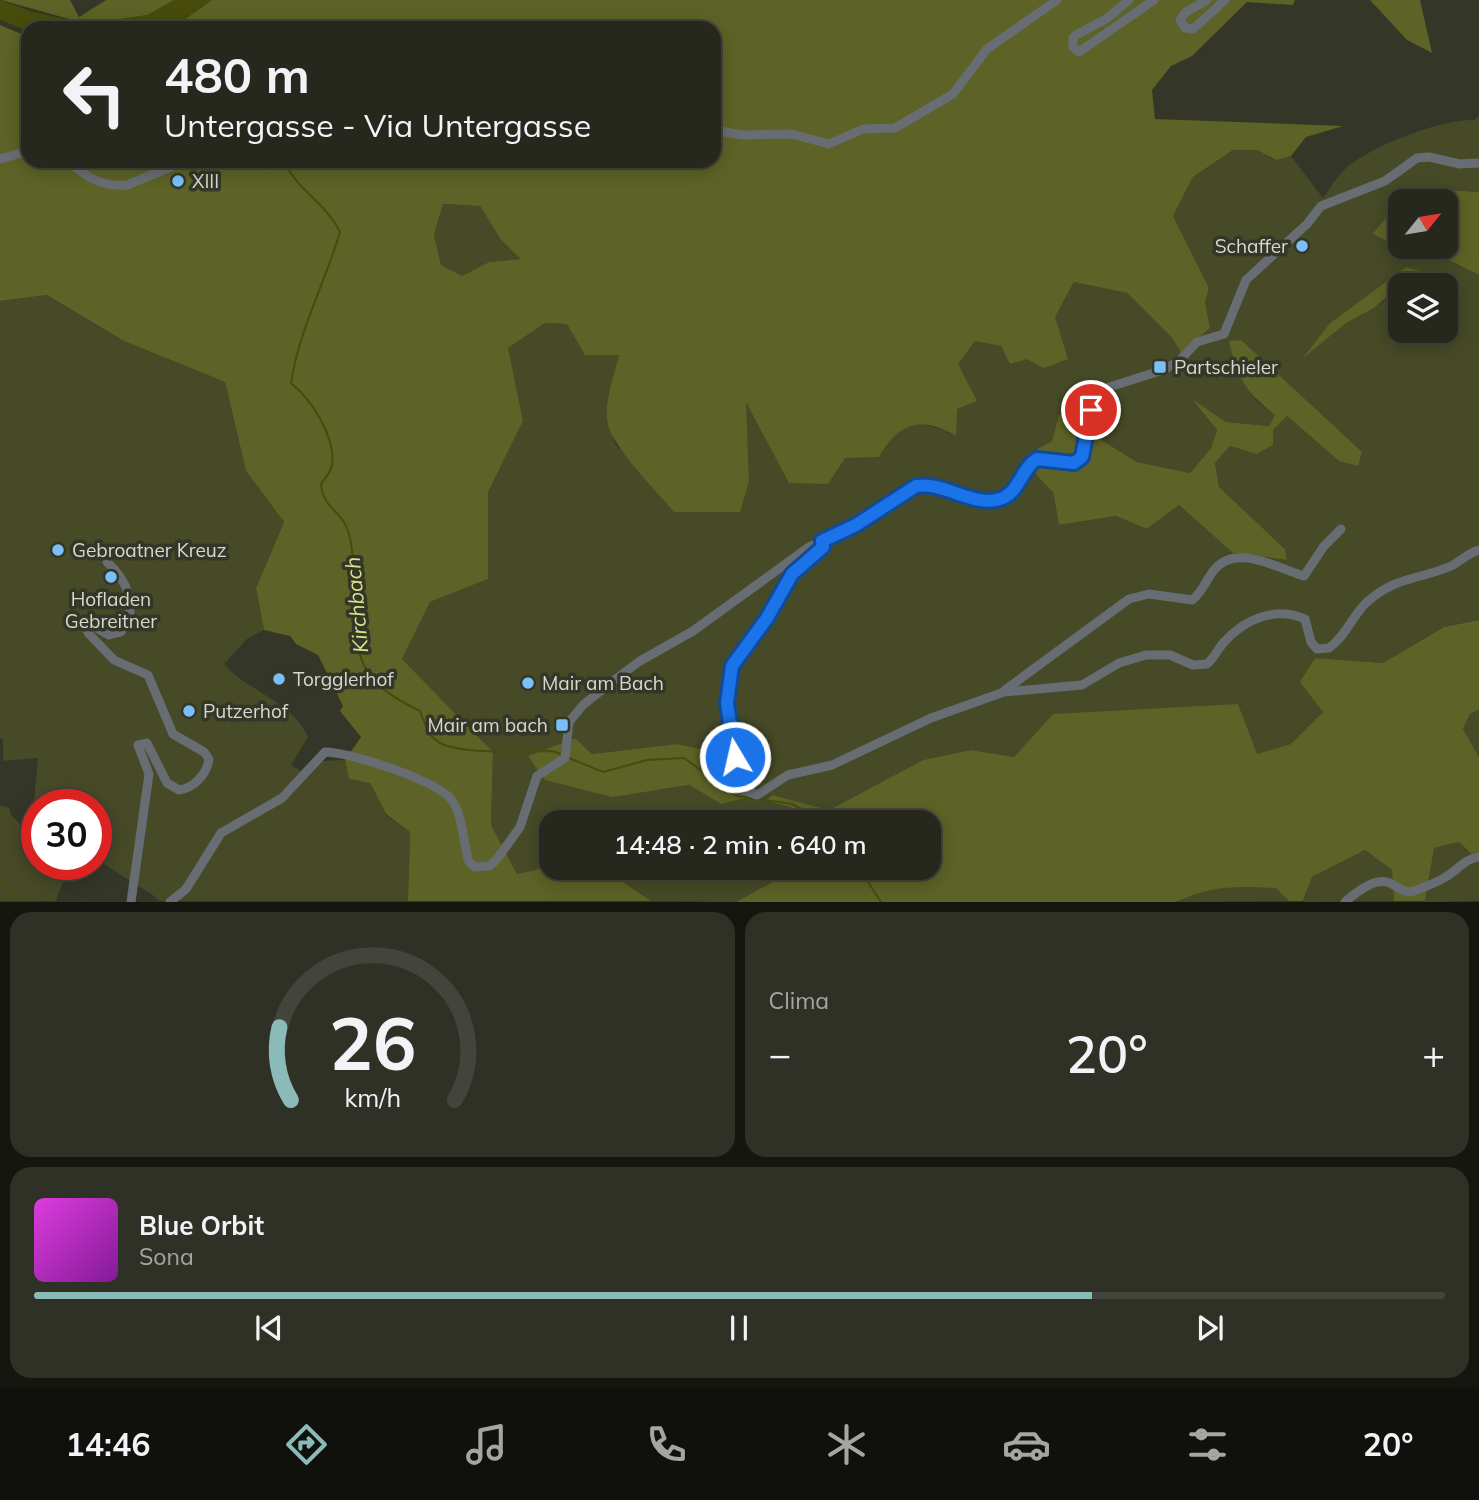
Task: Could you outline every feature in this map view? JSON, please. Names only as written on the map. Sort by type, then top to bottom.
[{"type":"street","points":[[721,131],[743,135],[792,134],[829,144],[863,130],[895,128],[953,94],[987,49],[1057,0]]},
{"type":"street","points":[[1129,0],[1106,19],[1076,35],[1073,38],[1073,47],[1079,52],[1087,50],[1100,35],[1126,21],[1154,0]]},
{"type":"street","points":[[1208,0],[1182,15],[1180,20],[1185,28],[1193,29],[1225,0]]},
{"type":"street","points":[[0,159],[21,153]]},
{"type":"street","points":[[170,901],[186,889],[221,833],[274,804],[325,752],[343,754],[383,766],[446,795],[456,807],[469,862],[475,867],[483,867],[497,859],[520,827],[537,776],[565,758],[569,722],[583,705],[640,661],[693,631],[822,541],[856,525],[916,486],[978,499],[997,499],[1013,491],[1027,467],[1037,459],[1078,461],[1085,452],[1088,420],[1099,393],[1110,386],[1163,370],[1179,361],[1197,342],[1224,334],[1246,280],[1307,224],[1321,206],[1385,181],[1418,158],[1460,164],[1479,163]]},
{"type":"street","points":[[77,168],[93,181],[116,185],[127,184],[167,168]]},
{"type":"street","points":[[1004,692],[1129,599],[1149,594],[1192,600],[1215,569],[1235,559],[1275,564],[1304,576],[1324,546],[1341,529]]},
{"type":"street","points":[[822,541],[823,547],[792,574],[767,618],[738,654],[729,676],[729,717],[738,777],[744,790],[757,795],[788,775],[832,765],[931,718],[1004,692],[1082,685],[1119,663],[1146,655],[1170,655],[1200,666],[1211,660],[1242,626],[1259,616],[1274,613],[1305,619],[1311,642],[1323,651],[1339,641],[1361,609],[1385,590],[1409,577],[1453,565],[1479,550]]},
{"type":"street","points":[[107,562],[124,580],[130,616],[121,632],[109,635],[93,626],[87,630],[89,634],[114,660],[148,675],[173,734],[204,752],[209,759],[201,777],[191,786],[179,790],[167,783],[147,743],[138,745],[149,775],[131,901]]},
{"type":"street","points":[[1345,901],[1362,886],[1377,880],[1390,881],[1409,892],[1415,891],[1446,877],[1468,859],[1479,857]]},
{"type":"shaded area","points":[[0,0],[30,11],[74,21],[21,21],[21,28],[0,20]]},
{"type":"shaded area","points":[[1,0],[70,0],[79,17],[106,0],[174,0],[148,15],[107,21],[76,21]]},
{"type":"shaded area","points":[[174,0],[212,0],[182,21],[107,21],[148,15]]},
{"type":"shaded area","points":[[212,0],[1295,0],[1293,5],[1247,2],[1192,56],[1171,66],[1152,90],[1155,119],[1343,126],[1306,137],[1291,156],[1276,160],[1257,150],[1233,150],[1193,177],[1173,216],[1209,288],[1205,302],[1210,328],[1181,353],[1173,339],[1127,293],[1074,282],[1055,317],[1068,359],[1044,368],[1027,359],[1010,364],[1001,346],[975,341],[958,364],[977,401],[957,409],[956,436],[932,426],[912,426],[894,436],[879,457],[845,458],[828,484],[789,483],[746,402],[749,481],[740,512],[674,512],[625,455],[610,431],[607,420],[609,396],[619,355],[585,355],[567,324],[545,323],[508,348],[523,421],[488,492],[488,579],[430,602],[402,659],[493,752],[491,825],[517,874],[539,869],[539,880],[620,880],[651,901],[408,901],[410,832],[386,814],[370,783],[349,779],[345,760],[361,737],[340,711],[343,706],[318,655],[296,644],[290,636],[264,630],[256,588],[284,522],[246,471],[225,382],[124,341],[47,295],[0,301],[0,25],[21,34],[21,168],[721,168],[721,21],[182,21]],"holes":[[[443,204],[480,206],[501,240],[521,259],[489,262],[462,276],[441,265],[434,235]]]},
{"type":"shaded area","points":[[1370,0],[1420,0],[1432,53],[1407,40]]},
{"type":"shaded area","points":[[1479,115],[1479,192],[1458,189],[1388,189],[1388,215],[1372,234],[1388,241],[1388,259],[1443,259],[1479,275],[1479,620],[1444,627],[1383,663],[1314,658],[1324,711],[1291,744],[1257,755],[1108,713],[1053,714],[1014,757],[971,750],[923,760],[829,810],[773,795],[766,802],[796,810],[539,810],[539,869],[517,874],[491,825],[493,752],[402,659],[430,602],[488,579],[488,491],[523,421],[507,348],[545,323],[567,324],[619,355],[607,407],[615,444],[644,475],[749,481],[745,400],[845,457],[879,457],[890,436],[905,427],[931,426],[955,436],[958,363],[975,340],[1001,346],[1055,317],[1074,282],[1127,293],[1173,339],[1181,353],[1210,328],[1205,302],[1209,288],[1173,216],[1193,177],[1233,150],[1257,150],[1275,160],[1291,156],[1323,198],[1347,167],[1373,150],[1426,129],[1475,120]],"holes":[[[1252,397],[1362,452],[1339,461],[1287,416],[1256,454],[1230,446],[1215,463],[1219,487],[1285,549],[1287,560],[1233,553],[1179,505],[1147,529],[1116,516],[1059,525],[1053,492],[1037,476],[1028,454],[1052,441],[1059,414],[1137,462],[1190,473],[1211,448],[1217,430],[1194,401],[1226,422],[1269,426],[1275,415]],[[575,738],[592,754],[677,744],[711,751],[740,792],[749,795],[721,804],[689,785],[659,790],[528,756]]]},
{"type":"shaded area","points":[[1458,191],[1479,192],[1479,275],[1443,259],[1458,259]]},
{"type":"shaded area","points":[[443,204],[480,206],[501,240],[522,259],[489,262],[462,276],[441,265],[434,235]]},
{"type":"shaded area","points":[[1388,215],[1388,241],[1372,234]]},
{"type":"shaded area","points":[[1406,267],[1427,273],[1398,273]]},
{"type":"shaded area","points":[[1388,280],[1388,296],[1374,308],[1346,323],[1302,359],[1330,323]]},
{"type":"shaded area","points":[[47,295],[124,341],[225,382],[246,471],[284,522],[256,588],[264,630],[247,639],[224,664],[245,682],[282,706],[302,725],[308,737],[291,765],[306,774],[322,761],[345,760],[349,779],[370,783],[386,815],[410,832],[408,901],[159,901],[112,869],[112,789],[35,789],[38,758],[3,761],[3,739],[0,738],[0,301]]},
{"type":"shaded area","points":[[1241,340],[1362,452],[1358,466],[1339,461],[1287,416],[1273,430],[1273,445],[1256,454],[1230,446],[1215,463],[1219,487],[1285,549],[1287,560],[1233,553],[1179,505],[1147,529],[1116,516],[1059,525],[1053,492],[1037,476],[1028,454],[1052,441],[1059,414],[1137,462],[1190,473],[1211,448],[1217,430],[1192,399],[1226,422],[1269,426],[1275,415],[1249,391],[1235,365],[1229,341]]},
{"type":"shaded area","points":[[1479,620],[1479,710],[1470,714],[1463,729],[1479,757],[1479,861],[1459,842],[1434,848],[1425,901],[1394,901],[1392,870],[1365,850],[1312,877],[1303,901],[1289,901],[1276,888],[1237,887],[1214,889],[1176,902],[736,902],[776,880],[941,880],[941,810],[829,810],[923,760],[971,750],[1014,757],[1053,714],[1238,704],[1257,754],[1291,744],[1323,712],[1300,682],[1315,658],[1383,663],[1444,627]]},
{"type":"shaded area","points":[[1479,710],[1479,757],[1463,729],[1470,714]]},
{"type":"shaded area","points":[[575,738],[592,754],[677,744],[711,751],[740,791],[757,795],[721,804],[689,785],[612,797],[545,780],[528,756]]},
{"type":"shaded area","points":[[773,795],[829,810],[796,810],[765,801]]},
{"type":"shaded area","points":[[0,805],[9,808],[11,815],[21,824],[21,880],[64,880],[56,901],[0,901]]},
{"type":"shaded area","points":[[1459,842],[1479,861],[1479,901],[1425,902],[1433,848]]},
{"type":"shaded area","points":[[1365,850],[1392,870],[1394,901],[1303,902],[1312,877]]},
{"type":"shaded area","points":[[620,880],[776,880],[736,902],[651,901]]},
{"type":"shaded area","points":[[1277,888],[1289,901],[1176,902],[1202,889]]},
{"type":"waterway","name":"Kirchbach","points":[[288,168],[297,182],[328,213],[340,232],[306,325],[291,383],[314,409],[330,443],[332,465],[321,484],[322,492],[328,504],[344,522],[349,535],[353,557],[355,631],[363,663],[382,688],[420,711],[425,725],[440,743],[478,751],[552,751],[561,754]]},
{"type":"waterway","name":"Kirchbach","points":[[569,758],[603,772],[647,760],[684,758],[737,796],[752,798]]},
{"type":"waterway","name":"Kirchbach","points":[[758,799],[792,804],[803,810]]},
{"type":"waterway","points":[[0,877],[18,902]]},
{"type":"waterway","name":"Kirchbach","points":[[867,880],[881,902]]},
{"type":"place","name":"XIII","points":[[178,181]]},
{"type":"place","name":"Schaffer","points":[[1302,246]]},
{"type":"place","name":"Partschieler","points":[[1160,367]]},
{"type":"place","name":"Gebroatner Kreuz","points":[[58,550]]},
{"type":"place","name":"Hofladen Gebreitner","points":[[111,577]]},
{"type":"place","name":"Torgglerhof","points":[[279,679]]},
{"type":"place","name":"Mair am Bach","points":[[528,683]]},
{"type":"place","name":"Putzerhof","points":[[189,711]]},
{"type":"place","name":"Mair am bach","points":[[562,725]]},
{"type":"route","points":[[735,757],[727,703],[732,666],[738,654],[776,605],[792,574],[823,547],[822,541],[845,532],[916,486],[929,486],[978,499],[1003,498],[1013,491],[1027,467],[1037,459],[1051,458],[1068,463],[1078,461],[1085,452],[1091,410]]}]
